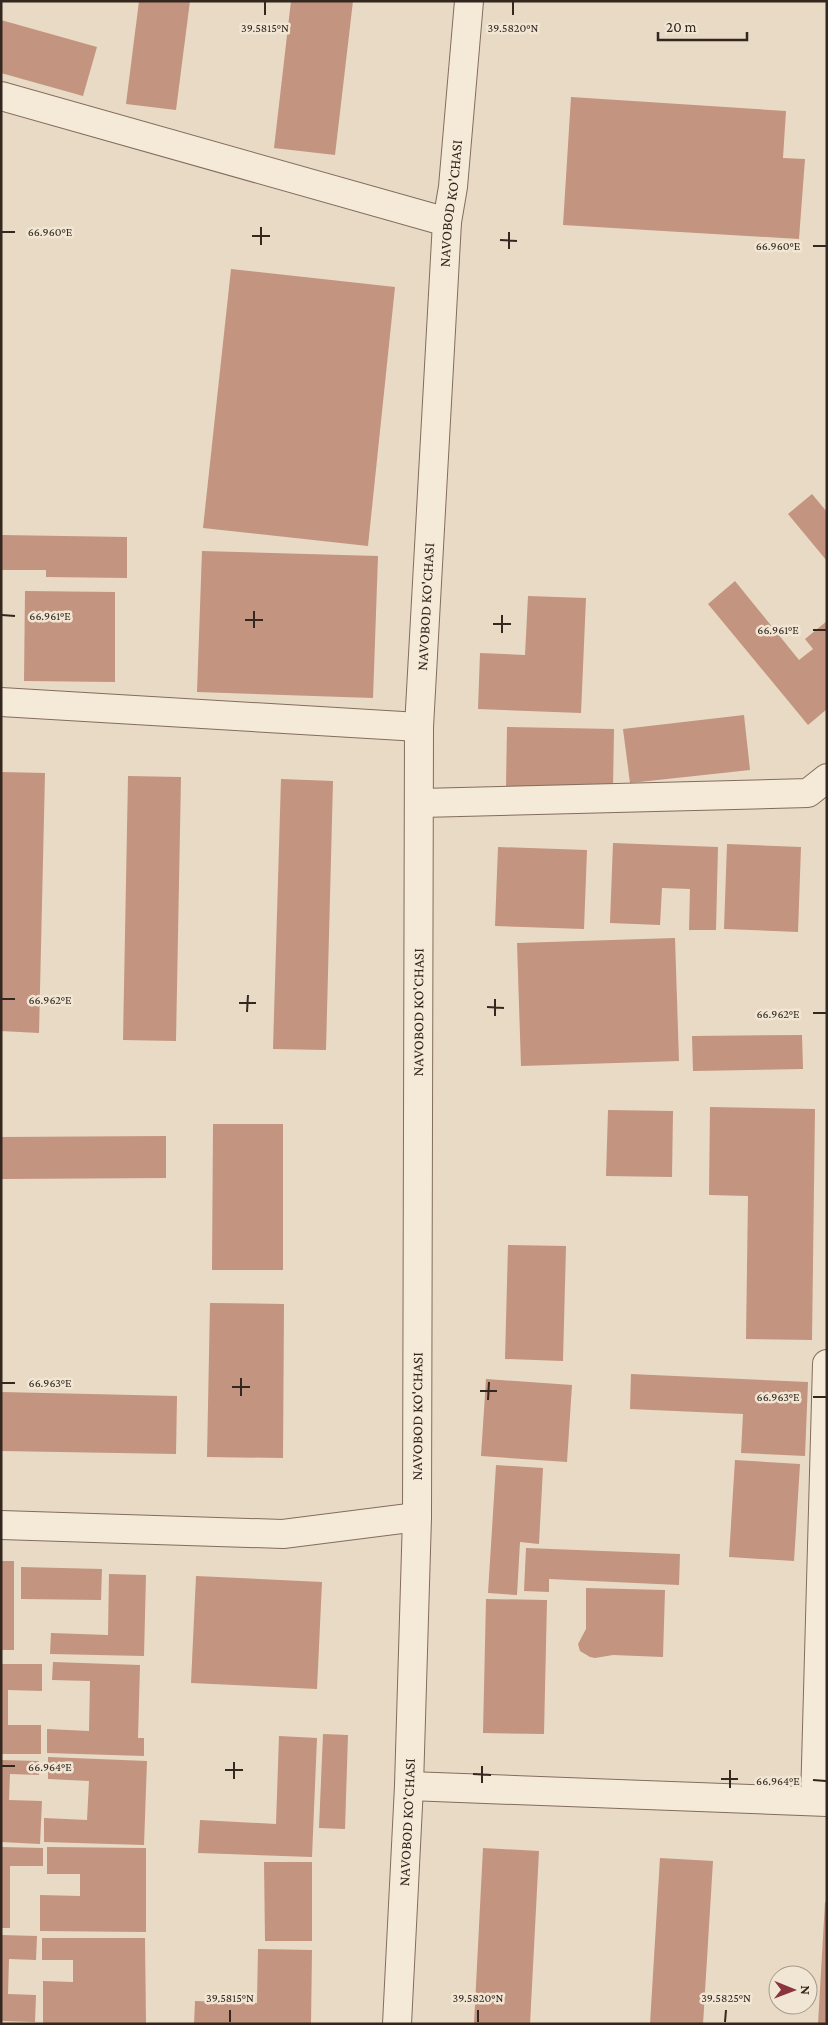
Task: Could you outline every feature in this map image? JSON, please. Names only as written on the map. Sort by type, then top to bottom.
[{"type":"street","name":"NAVOBOD KO'CHASI","points":[[397,2024],[409,1786],[417,1517],[421,803],[419,727],[447,222],[453,187],[469,1]]},
{"type":"street","points":[[1,96],[447,222]]},
{"type":"street","points":[[1,702],[419,727]]},
{"type":"street","points":[[421,803],[820,790]]},
{"type":"street","points":[[409,1786],[821,1802],[827,1364]]},
{"type":"street","points":[[1,1525],[283,1534],[417,1517]]},
{"type":"building","points":[[139,1],[190,1],[176,110],[126,104]]},
{"type":"building","points":[[291,1],[353,1],[335,155],[274,148]]},
{"type":"building","points":[[1,20],[97,47],[83,96],[1,73]]},
{"type":"building","points":[[571,97],[786,111],[783,158],[805,159],[799,239],[563,225]]},
{"type":"building","points":[[231,269],[395,287],[368,546],[203,528]]},
{"type":"building","points":[[812,494],[827,512],[827,561],[788,514]]},
{"type":"building","points":[[1,535],[127,537],[127,578],[46,577],[46,570],[1,570]]},
{"type":"building","points":[[202,551],[378,556],[373,698],[197,692]]},
{"type":"building","points":[[735,581],[799,660],[813,649],[805,639],[827,621],[827,709],[808,725],[708,604]]},
{"type":"building","points":[[25,591],[115,592],[115,682],[24,681]]},
{"type":"building","points":[[528,596],[586,598],[581,713],[478,709],[480,653],[525,655]]},
{"type":"building","points":[[744,715],[750,770],[630,783],[623,729]]},
{"type":"building","points":[[507,727],[614,729],[613,788],[506,786]]},
{"type":"building","points":[[1,772],[45,773],[39,1033],[1,1031]]},
{"type":"building","points":[[128,776],[181,777],[176,1041],[123,1040]]},
{"type":"building","points":[[281,779],[333,781],[326,1050],[273,1049]]},
{"type":"building","points":[[613,843],[718,847],[716,930],[689,930],[690,889],[662,888],[660,925],[610,923]]},
{"type":"building","points":[[727,844],[801,847],[798,932],[724,929]]},
{"type":"building","points":[[498,847],[587,850],[584,929],[495,926]]},
{"type":"building","points":[[675,938],[679,1061],[521,1066],[517,943]]},
{"type":"building","points":[[802,1035],[803,1069],[693,1071],[692,1036]]},
{"type":"building","points":[[710,1107],[815,1109],[812,1340],[746,1339],[748,1196],[709,1195]]},
{"type":"building","points":[[608,1110],[673,1111],[672,1177],[606,1176]]},
{"type":"building","points":[[213,1124],[283,1124],[283,1270],[212,1270]]},
{"type":"building","points":[[166,1136],[166,1178],[1,1179],[1,1137]]},
{"type":"building","points":[[508,1245],[566,1246],[563,1361],[505,1359]]},
{"type":"building","points":[[210,1303],[284,1304],[283,1458],[207,1457]]},
{"type":"building","points":[[631,1374],[808,1382],[805,1456],[741,1453],[743,1414],[630,1409]]},
{"type":"building","points":[[486,1379],[572,1385],[567,1462],[481,1456]]},
{"type":"building","points":[[1,1392],[177,1396],[176,1454],[1,1451]]},
{"type":"building","points":[[735,1460],[800,1464],[794,1561],[729,1557]]},
{"type":"building","points":[[496,1465],[543,1468],[539,1544],[520,1542],[517,1595],[488,1593]]},
{"type":"building","points":[[526,1548],[680,1554],[679,1585],[549,1579],[549,1592],[524,1591]]},
{"type":"building","points":[[1,1561],[14,1561],[14,1650],[1,1650]]},
{"type":"building","points":[[21,1567],[102,1569],[101,1600],[21,1599]]},
{"type":"building","points":[[109,1574],[146,1575],[144,1656],[50,1654],[51,1633],[108,1635]]},
{"type":"building","points":[[196,1576],[322,1582],[317,1689],[191,1683]]},
{"type":"building","points":[[586,1588],[665,1590],[663,1657],[613,1655],[595,1658],[580,1651],[578,1644],[586,1629]]},
{"type":"building","points":[[486,1599],[547,1600],[544,1734],[483,1733]]},
{"type":"building","points":[[53,1662],[140,1665],[138,1738],[144,1738],[144,1756],[47,1753],[47,1729],[89,1731],[90,1681],[52,1680]]},
{"type":"building","points":[[1,1664],[42,1664],[42,1691],[8,1690],[8,1725],[41,1725],[41,1754],[1,1754]]},
{"type":"building","points":[[323,1734],[348,1735],[345,1829],[319,1828]]},
{"type":"building","points":[[279,1736],[317,1738],[312,1857],[198,1853],[200,1820],[276,1824]]},
{"type":"building","points":[[48,1757],[147,1761],[144,1845],[44,1842],[44,1818],[87,1820],[89,1781],[48,1779]]},
{"type":"building","points":[[1,1760],[39,1761],[39,1775],[10,1774],[9,1800],[42,1801],[40,1844],[1,1842]]},
{"type":"building","points":[[1,1847],[43,1848],[43,1866],[10,1866],[10,1928],[1,1928]]},
{"type":"building","points":[[47,1847],[146,1848],[146,1932],[40,1931],[40,1895],[80,1896],[80,1874],[47,1874]]},
{"type":"building","points":[[483,1848],[539,1851],[530,2024],[474,2024]]},
{"type":"building","points":[[660,1858],[713,1861],[703,2024],[650,2024]]},
{"type":"building","points":[[264,1862],[312,1862],[312,1941],[265,1941]]},
{"type":"building","points":[[825,1902],[827,1903],[827,2024],[818,2024]]},
{"type":"building","points":[[1,1935],[37,1936],[36,1960],[9,1959],[8,1994],[36,1995],[35,2022],[1,2021]]},
{"type":"building","points":[[42,1938],[145,1938],[146,2024],[43,2024],[43,1981],[73,1982],[73,1960],[42,1960]]},
{"type":"building","points":[[258,1949],[312,1950],[311,2024],[194,2024],[195,2001],[257,2003]]}]
